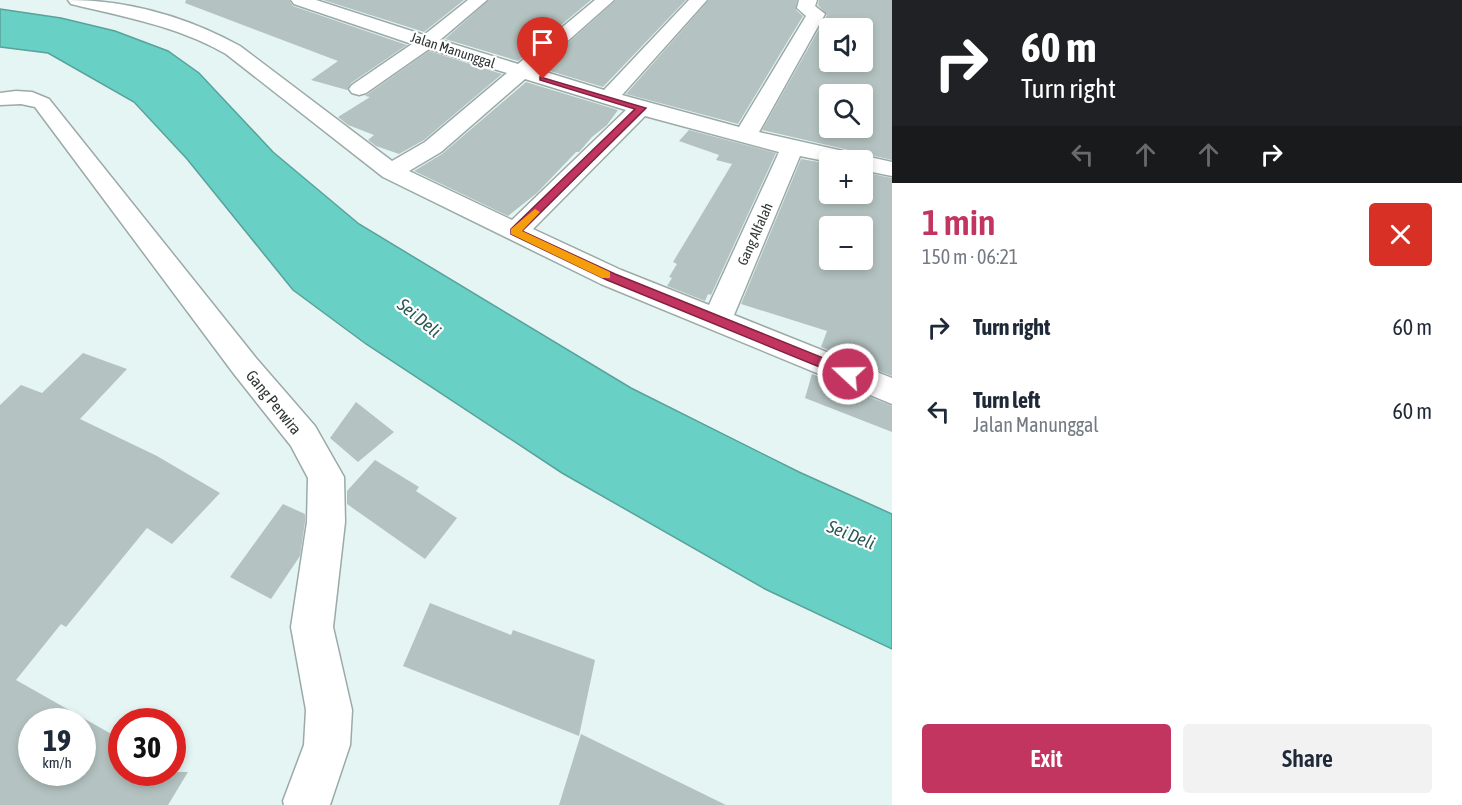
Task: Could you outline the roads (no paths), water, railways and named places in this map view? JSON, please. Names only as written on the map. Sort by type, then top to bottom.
[{"type":"street","points":[[76,0],[171,22],[210,36],[233,50],[392,172],[611,277],[892,391]]},
{"type":"street","points":[[358,88],[427,42],[478,0]]},
{"type":"street","points":[[392,172],[434,147],[605,0]]},
{"type":"street","points":[[608,98],[698,0]]},
{"type":"street","points":[[746,135],[816,14],[806,8],[808,0]]},
{"type":"street","name":"Jalan Manunggal","points":[[309,1],[427,42],[641,108],[819,153]]},
{"type":"street","name":"Gang Perwira","points":[[0,99],[22,97],[35,99],[42,103],[245,366],[303,436],[326,477],[326,522],[312,627],[329,710],[327,745],[311,804]]},
{"type":"street","points":[[515,232],[641,108]]},
{"type":"street","name":"Gang Alfalah","points":[[717,320],[792,148]]},
{"type":"street","points":[[873,165],[892,169]]},
{"type":"water","name":"Sei Deli","points":[[0,9],[61,18],[115,31],[168,51],[199,73],[273,152],[359,224],[631,388],[799,472],[892,514],[892,649],[765,589],[562,473],[366,344],[293,290],[187,159],[134,102],[48,53],[0,47]]}]
